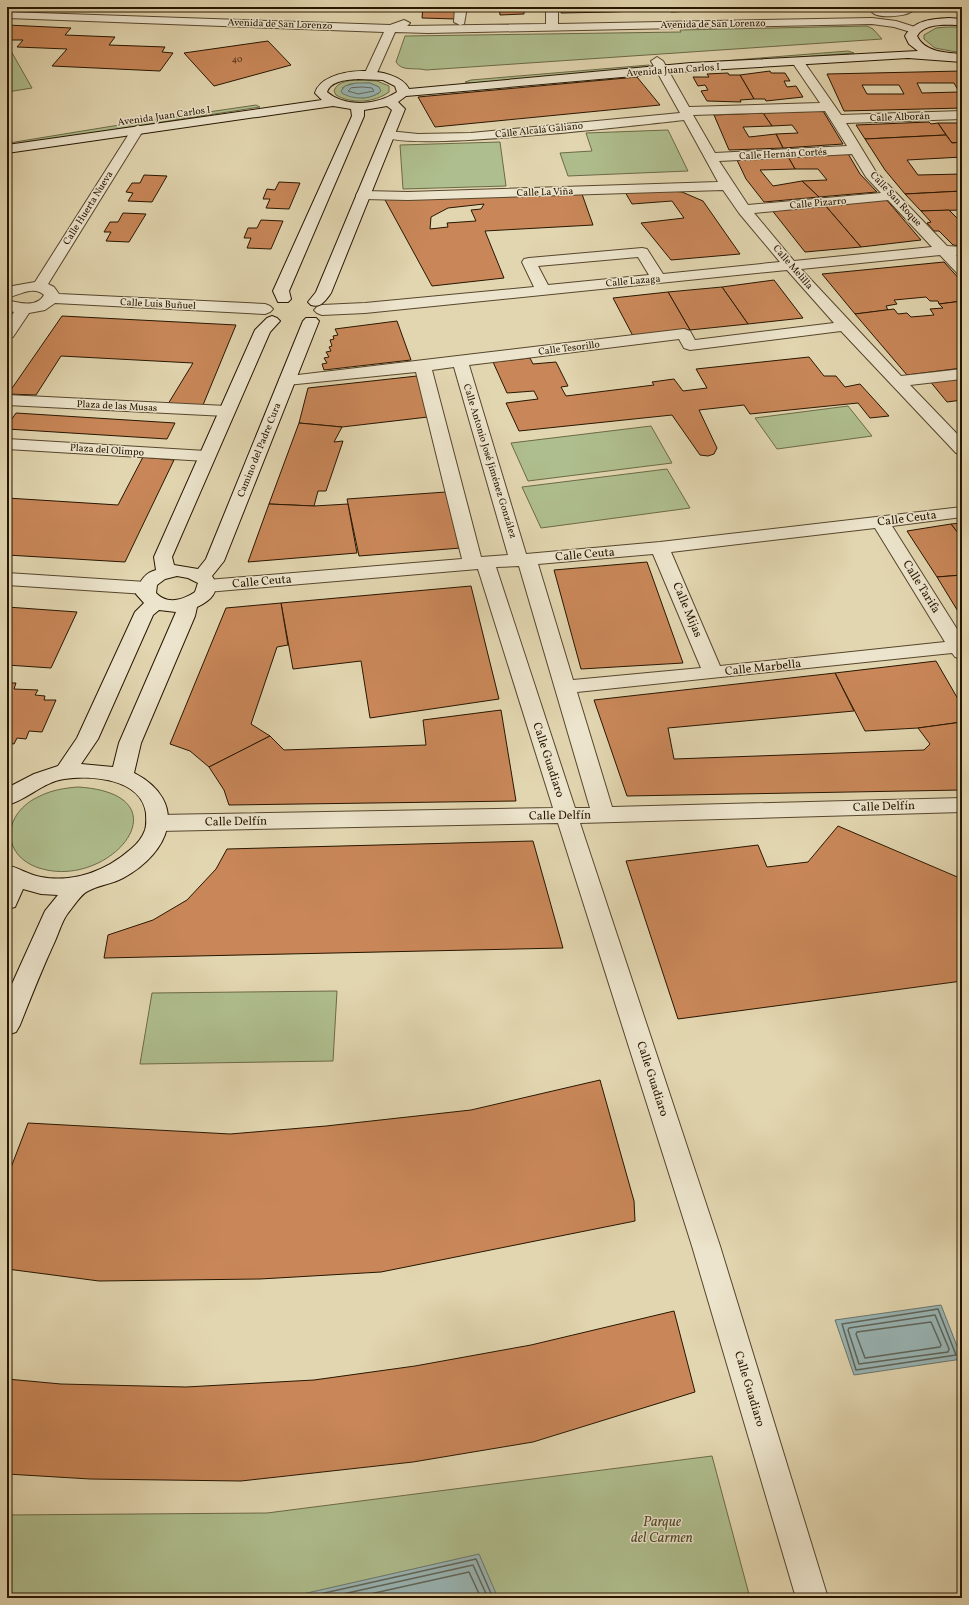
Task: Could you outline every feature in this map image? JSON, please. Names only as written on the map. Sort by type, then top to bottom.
[{"type":"street","points":[[54,16],[66,7]]},
{"type":"street","points":[[460,22],[461,7]]},
{"type":"street","points":[[552,7],[552,24]]},
{"type":"street","name":"Avenida de San Lorenzo","points":[[824,18],[906,9]]},
{"type":"street","points":[[242,22],[252,12]]},
{"type":"street","points":[[312,25],[321,13]]},
{"type":"street","name":"Avenida de San Lorenzo","points":[[7,14],[152,21],[191,16],[242,22],[391,29],[552,24],[644,18],[777,16],[824,18],[888,22],[904,26],[926,50],[944,56]]},
{"type":"street","name":"Avenida de San Lorenzo","points":[[391,29],[403,18],[460,22],[552,24]]},
{"type":"street","name":"Avenida Juan Carlos I","points":[[401,88],[892,45],[913,35],[928,24],[958,20]]},
{"type":"street","points":[[370,75],[391,29]]},
{"type":"street","name":"Avenida Juan Carlos I","points":[[660,66],[798,62],[908,54],[944,56]]},
{"type":"street","points":[[944,56],[962,58]]},
{"type":"street","name":"Calle San Roque","points":[[798,62],[837,119],[871,174],[962,270]]},
{"type":"street","name":"Calle Melilla","points":[[660,66],[727,186],[744,210],[790,265],[845,326],[962,448]]},
{"type":"street","points":[[370,75],[383,76],[401,88],[389,102],[357,106],[332,102],[321,93],[322,88],[334,80],[345,77],[370,75]]},
{"type":"street","name":"Avenida Juan Carlos I","points":[[7,139],[321,93]]},
{"type":"street","name":"Avenida Juan Carlos I","points":[[7,149],[332,102]]},
{"type":"street","name":"Camino del Padre Cura","points":[[166,572],[163,557],[206,456],[263,330],[296,316],[323,293],[399,109],[389,102]]},
{"type":"street","points":[[296,316],[293,299],[281,291],[358,116],[357,106]]},
{"type":"street","name":"Calle Alcalá Galiano","points":[[389,135],[418,138],[471,137],[688,114],[828,107]]},
{"type":"street","name":"Calle Alborán","points":[[837,119],[962,115]]},
{"type":"street","name":"Calle Huerta Nueva","points":[[39,287],[138,129]]},
{"type":"street","name":"Calle Hernán Cortés","points":[[711,157],[856,150]]},
{"type":"street","name":"Calle La Viña","points":[[363,196],[408,196],[727,186]]},
{"type":"street","name":"Calle Pizarro","points":[[744,210],[891,196]]},
{"type":"street","name":"Calle Lazaga","points":[[296,316],[543,289],[659,279],[944,250],[962,250]]},
{"type":"street","points":[[543,289],[529,262],[642,252],[659,279]]},
{"type":"street","points":[[7,293],[21,287],[39,287],[50,291],[52,295],[51,298],[44,304],[24,308],[7,304]]},
{"type":"street","name":"Calle Luis Buñuel","points":[[51,298],[296,316]]},
{"type":"street","points":[[293,299],[275,302],[296,316]]},
{"type":"street","points":[[7,334],[24,308]]},
{"type":"street","name":"Camino del Padre Cura","points":[[205,581],[215,561],[287,380],[296,316]]},
{"type":"street","name":"Calle Tesorillo","points":[[287,380],[402,369],[684,334],[690,345],[845,326]]},
{"type":"street","name":"Calle Antonio José Jiménez González","points":[[460,361],[523,560]]},
{"type":"street","points":[[423,366],[479,564]]},
{"type":"street","points":[[898,381],[962,374]]},
{"type":"street","name":"Plaza de las Musas","points":[[7,400],[226,411]]},
{"type":"street","name":"Plaza del Olimpo","points":[[7,444],[206,456]]},
{"type":"street","name":"Calle Ceuta","points":[[205,581],[479,564],[660,548],[962,512]]},
{"type":"street","name":"Calle Tarifa","points":[[881,522],[961,648]]},
{"type":"street","name":"Calle Mijas","points":[[660,548],[714,673]]},
{"type":"street","points":[[523,560],[564,686],[603,815]]},
{"type":"street","name":"Calle Guadiaro","points":[[479,564],[566,816],[706,1246],[812,1598]]},
{"type":"street","points":[[7,579],[151,595],[171,606],[188,603],[202,596],[205,581],[186,570],[166,572],[152,579],[151,595],[145,612],[87,740],[65,772]]},
{"type":"street","points":[[122,776],[130,743],[185,616],[188,603]]},
{"type":"street","name":"Calle Marbella","points":[[564,686],[714,673],[961,648]]},
{"type":"street","points":[[7,798],[22,787],[42,778],[65,772],[104,771],[122,776],[138,784],[150,795],[157,808],[158,823],[151,843],[134,862],[109,876],[79,885],[49,886],[35,884],[12,876],[7,900]]},
{"type":"street","name":"Calle Delfín","points":[[158,823],[566,816],[962,805]]},
{"type":"street","points":[[7,1025],[28,973],[57,911],[79,885]]},
{"type":"green space","points":[[867,26],[873,29],[882,39],[426,70],[405,68],[396,62],[405,36],[681,32],[680,30]]},
{"type":"green space","points":[[962,27],[962,53],[935,48],[924,39],[924,35],[936,28]]},
{"type":"green space","points":[[11,51],[32,88],[7,92],[7,52]]},
{"type":"green space","points":[[848,51],[854,53],[710,64],[697,63]]},
{"type":"green space","points":[[649,65],[650,68],[471,83],[465,82],[471,80]]},
{"type":"green space","points":[[346,81],[377,81],[389,86],[389,92],[383,96],[362,101],[348,100],[336,95],[334,91],[338,85]],"holes":[[[370,83],[379,87],[379,93],[374,96],[364,98],[355,97],[342,88],[350,84]]]},
{"type":"green space","points":[[256,105],[260,107],[14,145],[9,143],[113,126]]},
{"type":"green space","points":[[668,130],[688,171],[568,176],[560,153],[592,151],[586,133]]},
{"type":"green space","points":[[500,142],[506,186],[403,189],[400,145]]},
{"type":"green space","points":[[848,406],[872,436],[777,449],[755,418]]},
{"type":"green space","points":[[651,426],[672,463],[528,481],[511,443]]},
{"type":"green space","points":[[667,469],[690,508],[541,528],[522,487]]},
{"type":"green space","points":[[78,787],[111,793],[129,806],[133,822],[127,839],[112,854],[91,866],[66,871],[39,868],[26,862],[17,854],[12,844],[11,834],[13,823],[18,813],[27,803],[40,796],[59,790]]},
{"type":"green space","points":[[337,991],[333,1061],[140,1064],[152,993]]},
{"type":"green space","name":"Parque del Carmen","points":[[712,1456],[750,1598],[7,1598],[7,1515],[267,1513]]},
{"type":"water","points":[[356,83],[370,83],[379,87],[381,91],[372,96],[362,98],[351,97],[342,93],[341,91],[345,86]]},
{"type":"water","points":[[941,1305],[962,1359],[854,1375],[835,1320]]},
{"type":"water","points":[[479,1554],[498,1598],[285,1598]]},
{"type":"building","points":[[423,7],[458,7],[457,19],[422,18]]},
{"type":"building","points":[[499,7],[524,7],[524,14],[500,15]]},
{"type":"building","points":[[561,7],[610,7],[610,12],[561,13]]},
{"type":"building","points":[[610,7],[638,7],[639,11],[610,12]]},
{"type":"building","points":[[648,7],[669,7],[670,11],[649,11]]},
{"type":"building","points":[[669,7],[690,7],[692,11],[671,12]]},
{"type":"building","points":[[7,25],[71,28],[65,35],[115,37],[109,45],[165,47],[162,52],[173,53],[160,71],[52,66],[67,49],[17,47],[23,40],[7,40]]},
{"type":"building","points":[[268,41],[291,65],[214,86],[184,53]]},
{"type":"building","points":[[770,71],[771,73],[785,73],[790,81],[784,81],[787,87],[796,86],[803,97],[766,101],[765,99],[754,99],[740,75]]},
{"type":"building","points":[[962,71],[962,108],[844,111],[827,74]],"holes":[[[917,83],[954,83],[959,92],[922,93]],[[862,85],[899,85],[904,94],[867,94]]]},
{"type":"building","points":[[728,73],[729,75],[740,75],[754,99],[740,100],[741,102],[707,101],[701,91],[708,90],[705,85],[698,86],[693,77],[709,77],[707,74]]},
{"type":"building","points":[[637,77],[660,105],[435,127],[418,97]]},
{"type":"building","points":[[823,111],[843,144],[783,148],[776,134],[798,133],[792,125],[772,126],[763,113]]},
{"type":"building","points":[[763,113],[772,126],[743,127],[749,137],[776,134],[783,148],[729,150],[714,115]]},
{"type":"building","points":[[929,122],[931,124],[938,123],[946,135],[865,139],[856,125]]},
{"type":"building","points":[[938,123],[962,123],[962,142],[952,143]]},
{"type":"building","points":[[946,135],[952,143],[962,142],[962,157],[907,160],[918,175],[962,174],[962,191],[905,194],[885,170],[865,139]]},
{"type":"building","points":[[847,152],[860,174],[877,192],[819,197],[802,181],[827,180],[818,169],[795,169],[787,155]]},
{"type":"building","points":[[787,155],[795,169],[760,170],[773,186],[802,181],[819,197],[764,202],[746,179],[736,158]]},
{"type":"building","points":[[144,175],[167,176],[152,202],[128,201],[133,193],[126,192],[132,183],[140,183]]},
{"type":"building","points":[[279,182],[300,183],[289,209],[266,208],[270,199],[263,199],[267,189],[275,190]]},
{"type":"building","points":[[962,191],[962,210],[921,211],[905,194]]},
{"type":"building","points":[[625,192],[682,192],[703,201],[740,254],[671,260],[641,223],[684,218],[672,201],[632,204]]},
{"type":"building","points":[[582,194],[593,225],[485,231],[504,278],[432,286],[384,198]],"holes":[[[484,204],[481,209],[471,210],[476,221],[447,223],[448,227],[430,229],[431,217],[448,208]]]},
{"type":"building","points":[[885,198],[921,240],[861,247],[824,204]]},
{"type":"building","points":[[824,204],[861,247],[805,252],[771,209]]},
{"type":"building","points":[[949,210],[957,218],[962,217],[962,246],[953,245],[939,231],[934,231],[927,223],[931,222],[921,211]]},
{"type":"building","points":[[123,213],[146,214],[129,242],[106,241],[111,232],[104,232],[110,222],[118,222]]},
{"type":"building","points":[[261,220],[283,221],[271,249],[247,248],[251,238],[244,238],[248,228],[257,228]]},
{"type":"building","points":[[944,262],[962,282],[962,301],[939,304],[938,301],[930,301],[926,297],[894,300],[897,304],[886,306],[888,310],[855,314],[822,274]]},
{"type":"building","points":[[774,280],[803,318],[748,324],[722,287]]},
{"type":"building","points":[[722,287],[748,324],[690,330],[668,292]]},
{"type":"building","points":[[668,292],[690,330],[633,336],[613,298]]},
{"type":"building","points":[[962,301],[962,368],[907,375],[855,314],[894,309],[898,314],[907,313],[911,317],[934,315],[930,309],[943,308],[939,304]]},
{"type":"building","points":[[62,316],[236,325],[203,405],[168,404],[193,363],[61,356],[36,395],[8,394]]},
{"type":"building","points":[[397,321],[411,360],[324,370],[322,364],[327,363],[324,358],[329,357],[326,352],[331,351],[329,347],[332,346],[330,340],[334,339],[333,336],[338,335],[335,329]]},
{"type":"building","points":[[809,357],[824,376],[836,376],[845,387],[860,384],[889,416],[870,418],[858,403],[750,414],[744,405],[699,410],[717,448],[714,454],[708,456],[700,455],[672,415],[519,431],[506,403],[538,399],[534,391],[507,393],[493,362],[530,358],[533,364],[556,362],[568,386],[561,387],[566,396],[654,385],[652,382],[674,379],[683,391],[707,388],[696,369]]},
{"type":"building","points":[[417,376],[428,417],[342,427],[299,423],[308,388]]},
{"type":"building","points":[[962,376],[962,400],[947,402],[929,380]]},
{"type":"building","points":[[16,413],[175,423],[167,439],[7,429],[7,426]]},
{"type":"building","points":[[299,423],[342,427],[334,442],[343,441],[326,491],[318,491],[314,506],[269,504]]},
{"type":"building","points":[[143,457],[174,460],[125,562],[7,555],[7,498],[118,505]]},
{"type":"building","points":[[446,492],[461,548],[359,556],[347,499]]},
{"type":"building","points":[[269,504],[314,506],[348,504],[357,553],[248,562]]},
{"type":"building","points":[[962,523],[962,538],[951,524]]},
{"type":"building","points":[[951,524],[962,538],[962,548],[959,548],[962,553],[962,575],[937,577],[907,531]]},
{"type":"building","points":[[647,562],[683,663],[581,669],[554,570]]},
{"type":"building","points":[[962,575],[962,618],[937,577]]},
{"type":"building","points":[[471,586],[499,699],[370,718],[361,661],[293,669],[281,603]]},
{"type":"building","points":[[281,603],[288,645],[277,647],[251,724],[270,736],[209,767],[190,751],[170,744],[226,608]]},
{"type":"building","points":[[7,607],[77,612],[51,668],[7,665]]},
{"type":"building","points":[[936,661],[962,706],[962,722],[918,728],[865,731],[835,673]]},
{"type":"building","points":[[835,673],[854,711],[668,728],[674,759],[924,750],[930,744],[918,728],[962,722],[962,790],[627,796],[594,700]]},
{"type":"building","points":[[7,683],[16,683],[14,689],[38,690],[35,695],[45,696],[44,700],[56,700],[42,732],[29,731],[26,739],[17,738],[14,744],[7,743]]},
{"type":"building","points":[[501,710],[516,801],[229,805],[224,790],[209,767],[270,736],[284,750],[426,745],[423,720]]},
{"type":"building","points":[[838,826],[962,879],[962,981],[678,1019],[626,861],[758,845],[767,867],[808,862]]},
{"type":"building","points":[[533,841],[563,948],[104,958],[108,935],[153,920],[187,900],[216,869],[227,849]]},
{"type":"building","points":[[600,1080],[634,1201],[635,1221],[381,1272],[260,1279],[99,1281],[7,1269],[7,1178],[28,1123],[230,1134],[326,1126],[471,1110]]},
{"type":"building","points":[[674,1311],[695,1392],[533,1442],[413,1462],[241,1481],[90,1479],[7,1474],[7,1379],[61,1384],[186,1387],[314,1380],[415,1366],[531,1345]]}]
